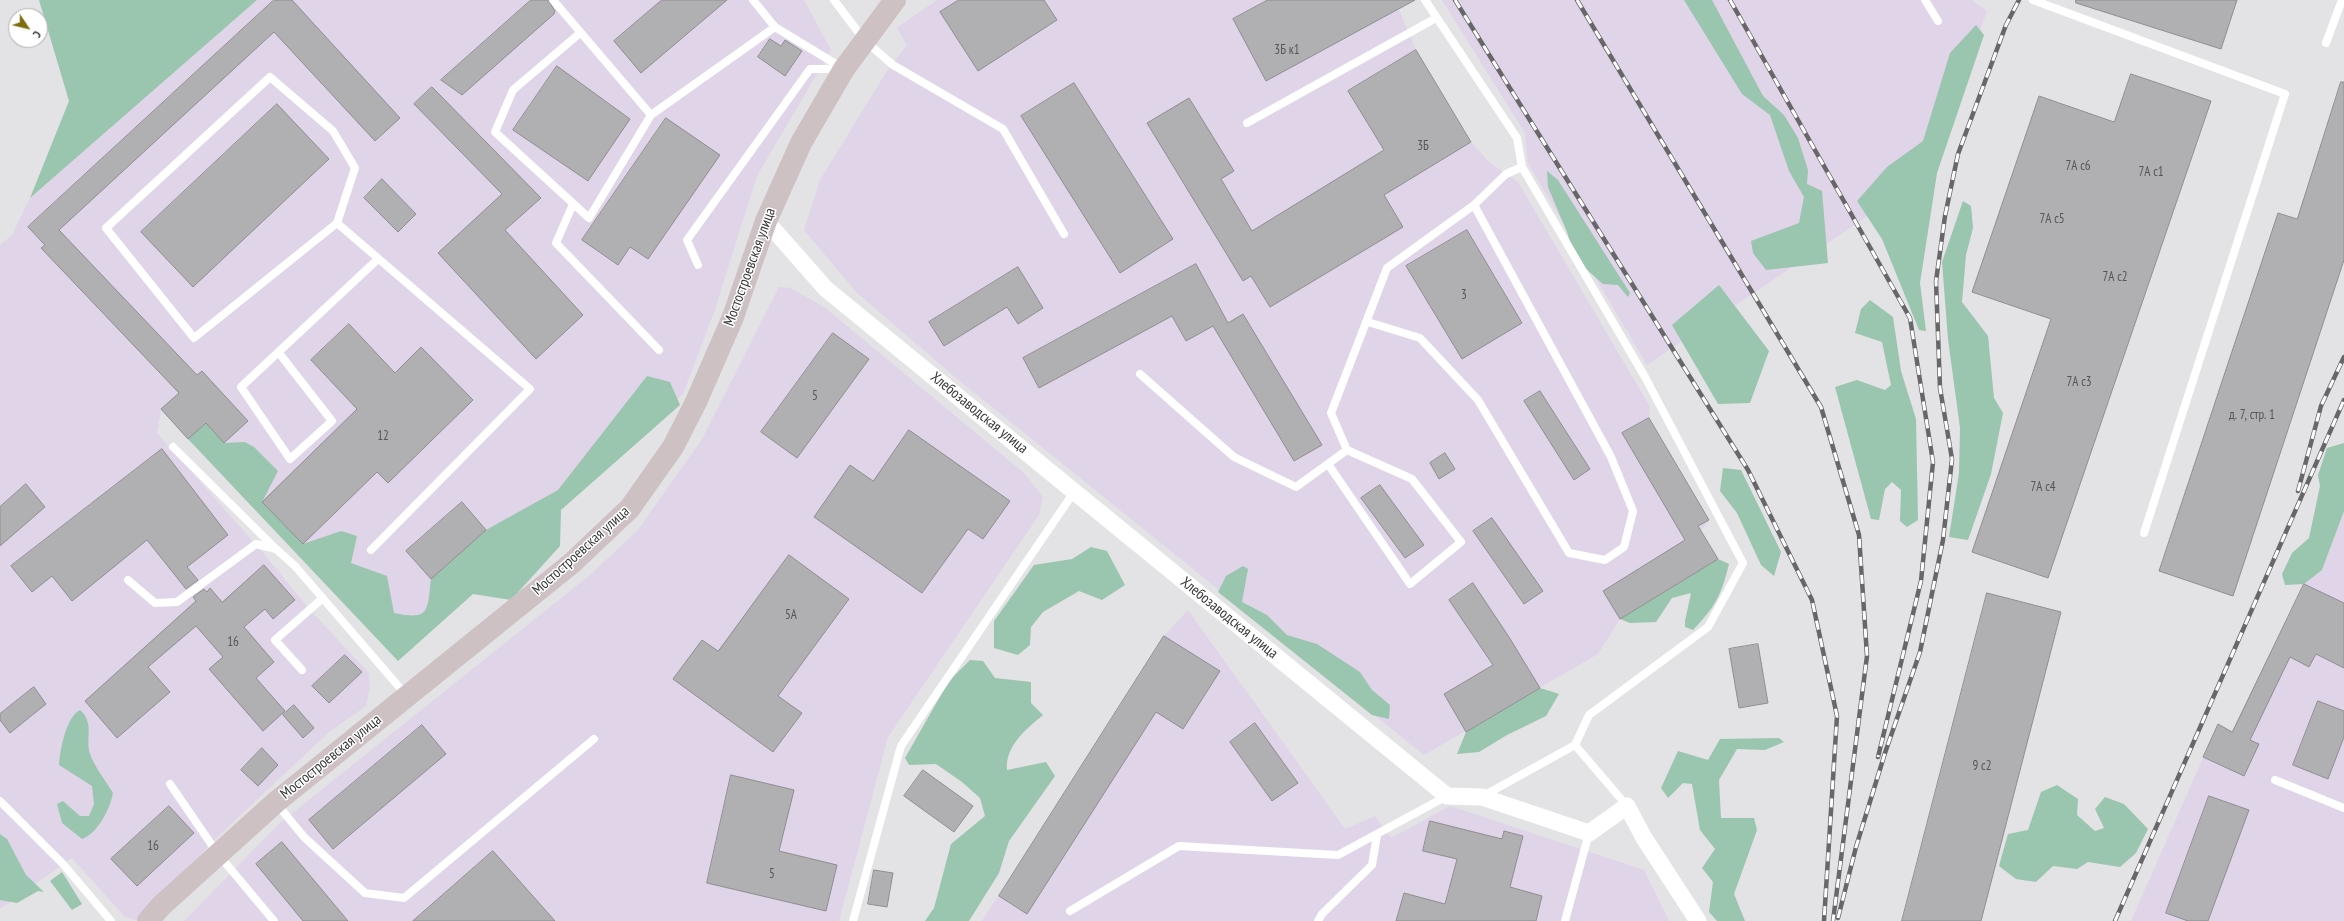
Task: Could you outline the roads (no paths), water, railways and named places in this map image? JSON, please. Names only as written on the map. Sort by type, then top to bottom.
[{"type":"main road","name":"Мостостроевская улица","points":[[148,921],[161,906],[276,802],[406,695],[572,563],[630,508],[673,447],[696,402],[733,317],[766,221],[801,143],[844,69],[895,0]]},
{"type":"street","name":"Хлебозаводская улица","points":[[766,221],[826,289],[1447,796]]},
{"type":"street","points":[[1447,796],[1482,797],[1589,833],[1627,806],[1644,838],[1698,921]]},
{"type":"lane","points":[[553,0],[651,115]]},
{"type":"lane","points":[[754,0],[775,27],[844,69]]},
{"type":"lane","points":[[834,0],[865,41],[893,65],[1003,129],[1064,234]]},
{"type":"lane","points":[[1425,0],[1517,138],[1522,167],[1645,376],[1743,563],[1708,627],[1589,715],[1575,745],[1482,797]]},
{"type":"lane","points":[[1925,0],[1938,21]]},
{"type":"lane","points":[[2033,0],[2285,94],[2144,533]]},
{"type":"lane","points":[[2326,43],[2342,0]]},
{"type":"lane","points":[[1247,123],[1436,18]]},
{"type":"lane","points":[[580,33],[514,90],[495,132],[589,218],[651,115],[775,27]]},
{"type":"lane","points":[[698,266],[687,240],[810,69],[844,69]]},
{"type":"lane","points":[[270,77],[333,131],[355,168],[337,223],[194,338],[106,228],[270,77]]},
{"type":"lane","points":[[1328,464],[1410,584],[1461,542],[1412,479],[1347,450],[1331,413],[1368,322],[1387,268],[1474,205],[1506,174],[1522,167]]},
{"type":"lane","points":[[574,204],[556,242],[659,350]]},
{"type":"lane","points":[[1368,322],[1420,338],[1478,400],[1569,553],[1606,560],[1624,547],[1634,511],[1611,457],[1474,205]]},
{"type":"lane","points":[[337,223],[530,389],[371,550]]},
{"type":"lane","points":[[279,352],[332,421],[290,459],[242,388],[279,352],[378,259]]},
{"type":"lane","points":[[1140,374],[1234,457],[1296,487],[1347,450]]},
{"type":"lane","points":[[173,447],[295,566],[406,695]]},
{"type":"lane","points":[[853,921],[901,746],[1074,492]]},
{"type":"lane","points":[[128,580],[155,603],[177,602],[256,544],[276,549]]},
{"type":"lane","points":[[302,670],[275,640],[323,598]]},
{"type":"lane","points":[[276,802],[304,837],[365,893],[404,898],[594,739]]},
{"type":"lane","points":[[1575,745],[1627,806]]},
{"type":"lane","points":[[2275,780],[2344,808]]},
{"type":"lane","points":[[170,784],[218,854],[274,921]]},
{"type":"lane","points":[[1070,911],[1179,846],[1338,856],[1447,796]]},
{"type":"lane","points":[[1,805],[63,864],[111,921]]},
{"type":"lane","points":[[1565,921],[1589,833]]},
{"type":"lane","points":[[1318,921],[1322,914],[1372,865],[1377,835]]},
{"type":"railway","points":[[1455,0],[1748,470],[1812,600],[1837,716],[1824,921]]},
{"type":"railway","points":[[1577,0],[1821,407],[1859,535],[1867,656],[1833,921]]},
{"type":"railway","points":[[1730,0],[1910,318],[1933,462],[1921,581],[1878,757]]},
{"type":"railway","points":[[1838,918],[1856,847],[1885,753],[1920,652],[1943,540],[1952,459],[1940,388],[1936,281],[1945,216],[1958,154],[2006,25],[2019,0]]},
{"type":"railway","points":[[2298,491],[2321,406],[2344,357]]},
{"type":"railway","points":[[2115,921],[2344,400]]}]
